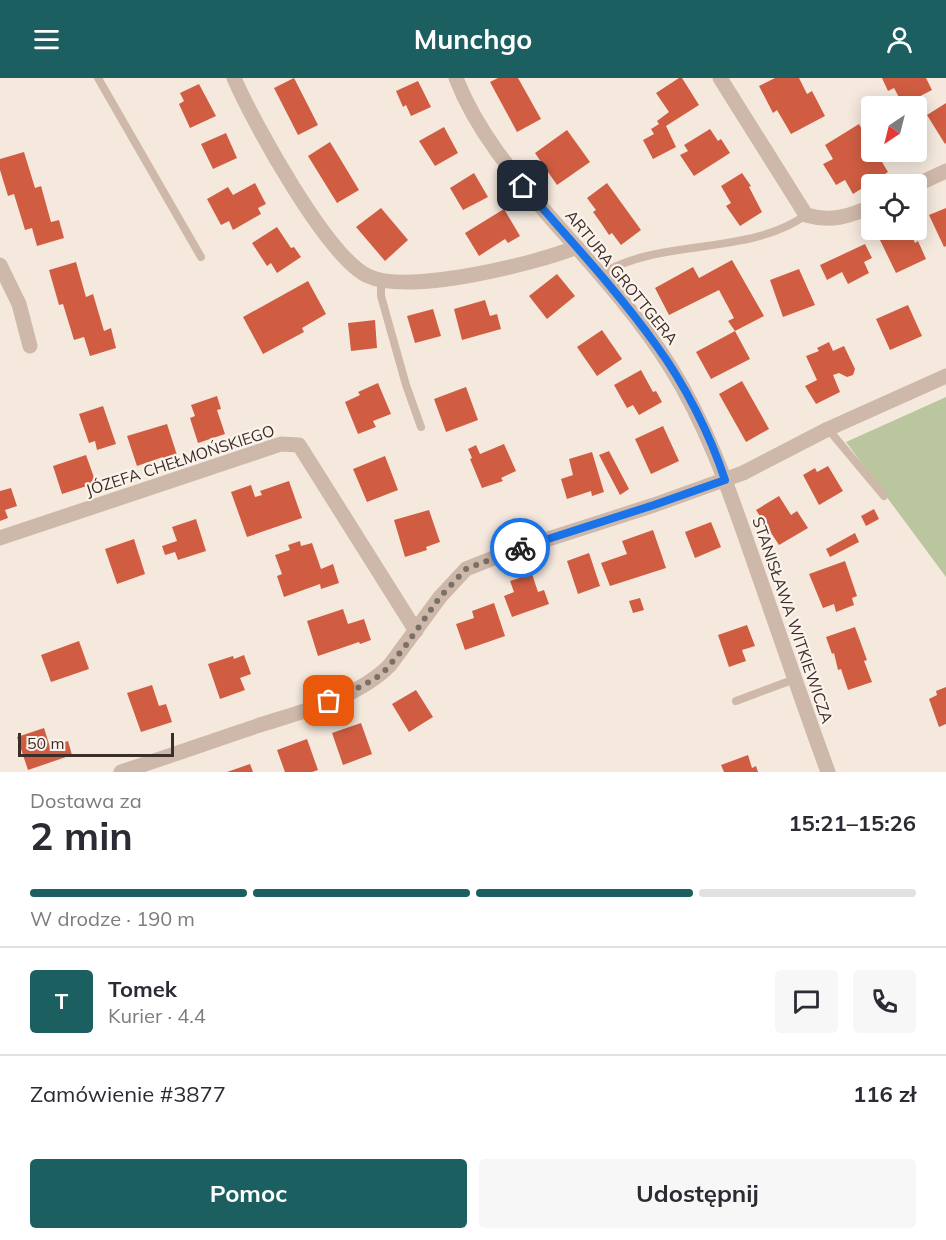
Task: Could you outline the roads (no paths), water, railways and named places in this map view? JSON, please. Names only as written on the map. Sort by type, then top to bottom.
[{"type":"street","points":[[234,78],[273,153],[308,210],[335,248],[352,266],[367,276],[381,281],[437,280],[491,272],[553,257],[577,247]]},
{"type":"street","name":"ARTURA GROTTGERA","points":[[456,78],[476,120],[523,186],[600,274],[656,344],[673,370],[706,434],[725,480]]},
{"type":"street","points":[[720,78],[806,215],[820,219],[835,219],[861,210]]},
{"type":"street","points":[[927,180],[946,171]]},
{"type":"street","points":[[0,265],[19,304],[30,346]]},
{"type":"street","points":[[122,772],[308,709],[349,693],[382,674],[440,597],[466,569],[511,550],[654,505],[743,473],[828,429],[946,376]]},
{"type":"street","name":"JÓZEFA CHEŁMOŃSKIEGO","points":[[0,538],[281,444],[299,445],[416,631]]},
{"type":"street","name":"STANISŁAWA WITKIEWICZA","points":[[725,480],[828,772]]},
{"type":"lane","points":[[98,78],[201,257]]},
{"type":"lane","points":[[600,274],[621,264],[647,256],[727,243],[771,233],[792,225],[806,215]]},
{"type":"lane","points":[[381,281],[381,296],[406,385],[421,428]]},
{"type":"lane","points":[[828,429],[884,496]]},
{"type":"lane","points":[[736,701],[795,680]]}]
